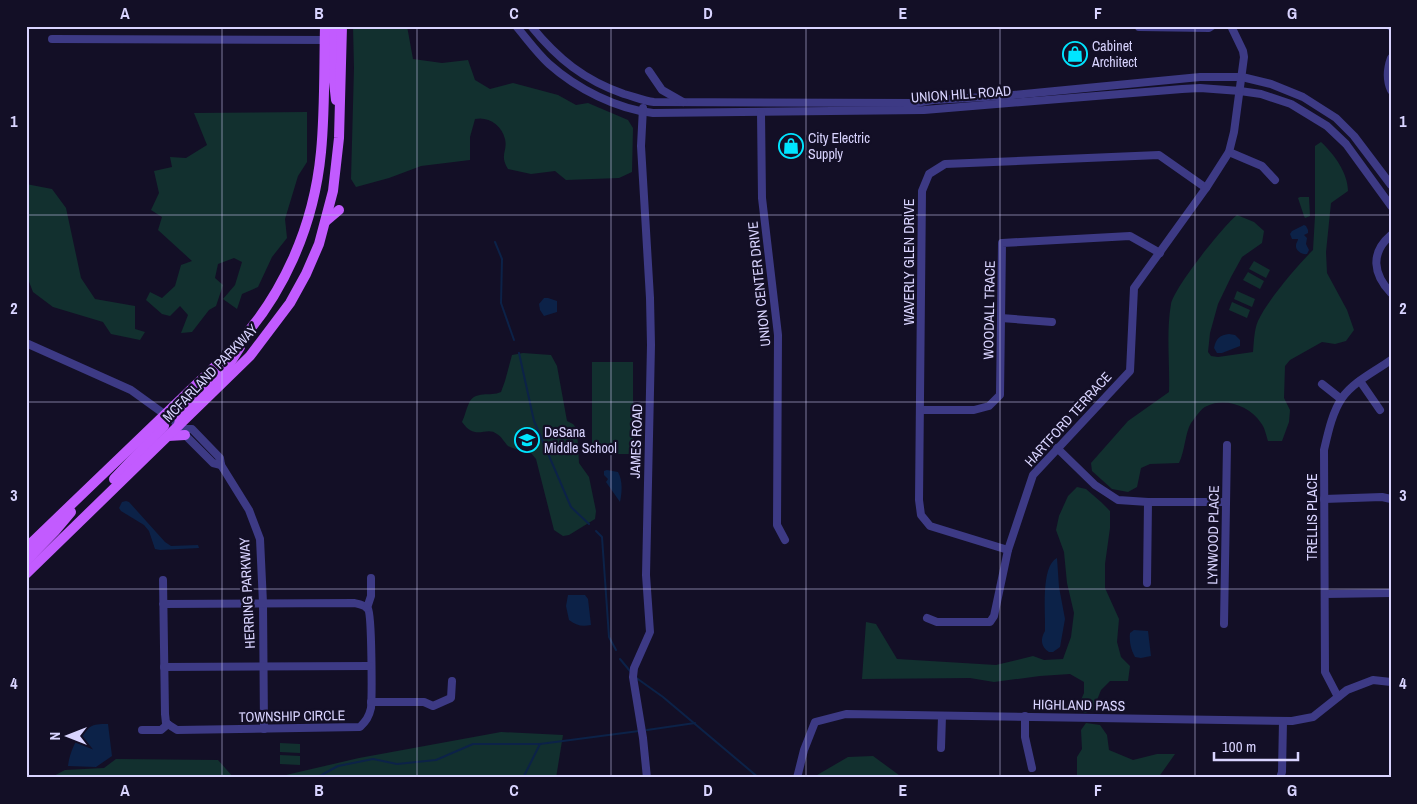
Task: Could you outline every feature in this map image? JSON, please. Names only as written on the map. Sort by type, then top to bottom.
[{"type":"main road","name":"MCFARLAND PARKWAY","points":[[26,574],[168,436],[183,430],[247,360],[273,328],[306,274],[326,222],[336,170],[340,118],[333,82],[333,40],[325,26]]},
{"type":"main road","points":[[333,40],[334,26]]},
{"type":"main road","name":"MCFARLAND PARKWAY","points":[[26,548],[246,335],[264,311],[284,278],[302,238],[312,206],[321,152],[333,40],[342,26]]},
{"type":"main road","points":[[326,222],[339,210]]},
{"type":"main road","points":[[183,430],[181,413],[230,363],[246,335]]},
{"type":"main road","points":[[105,496],[112,481],[164,426],[165,414]]},
{"type":"main road","points":[[26,561],[69,516],[78,498]]},
{"type":"street","name":"UNION HILL ROAD","points":[[516,26],[558,72],[599,97],[643,112],[668,114],[924,110],[1200,88],[1261,94],[1291,104],[1327,126],[1346,144],[1391,206]]},
{"type":"street","name":"UNION HILL ROAD","points":[[531,26],[557,56],[584,76],[608,88],[644,101],[685,103],[914,103],[1200,77],[1242,77],[1271,84],[1303,96],[1336,118],[1354,136],[1391,185]]},
{"type":"street","points":[[1139,27],[1209,28],[1212,26]]},
{"type":"street","name":"HARTFORD TERRACE","points":[[927,618],[937,622],[990,622],[994,616],[1008,550],[1033,475],[1130,371],[1134,288],[1206,188],[1229,152],[1242,77],[1243,51],[1231,26]]},
{"type":"street","points":[[52,39],[333,40]]},
{"type":"street","points":[[1391,58],[1388,67],[1388,82],[1391,90]]},
{"type":"street","points":[[649,71],[662,90],[685,103]]},
{"type":"street","name":"JAMES ROAD","points":[[644,101],[641,146],[647,232],[651,344],[646,566],[650,632],[634,668],[633,677],[643,738],[647,778]]},
{"type":"street","name":"UNION CENTER DRIVE","points":[[761,113],[762,198],[778,334],[777,525],[785,540]]},
{"type":"street","points":[[1229,152],[1262,166],[1275,180]]},
{"type":"street","name":"WAVERLY GLEN DRIVE","points":[[1008,550],[930,526],[921,515],[919,500],[922,191],[929,174],[944,164],[1159,155],[1206,188]]},
{"type":"street","points":[[1391,235],[1384,242],[1376,258],[1377,273],[1391,293]]},
{"type":"street","name":"WOODALL TRACE","points":[[920,410],[974,410],[989,406],[1000,395],[1002,243],[1130,236],[1160,253]]},
{"type":"street","points":[[1001,318],[1052,322]]},
{"type":"street","name":"HERRING PARKWAY","points":[[26,343],[131,390],[165,414],[183,430],[213,464],[221,465],[228,474],[249,510],[260,539],[263,603],[264,729]]},
{"type":"street","name":"TRELLIS PLACE","points":[[1338,697],[1325,672],[1324,450],[1330,424],[1341,398],[1360,381],[1391,360]]},
{"type":"street","points":[[1360,381],[1380,410]]},
{"type":"street","points":[[1322,384],[1341,398]]},
{"type":"street","name":"LYNWOOD PLACE","points":[[1224,624],[1227,445]]},
{"type":"street","points":[[1057,448],[1095,485],[1118,500],[1226,502]]},
{"type":"street","points":[[1324,499],[1382,497],[1391,499]]},
{"type":"street","points":[[1147,583],[1148,502]]},
{"type":"street","name":"TOWNSHIP CIRCLE","points":[[168,724],[178,730],[360,727],[367,720],[371,702],[370,624],[369,610],[367,608],[371,596],[371,578]]},
{"type":"street","points":[[142,730],[161,730],[168,724],[166,723],[165,714],[163,580]]},
{"type":"street","points":[[1325,594],[1391,594]]},
{"type":"street","points":[[163,604],[354,603],[367,608]]},
{"type":"street","points":[[164,667],[370,666]]},
{"type":"street","name":"HIGHLAND PASS","points":[[797,778],[804,750],[815,722],[846,714],[1292,721],[1313,717],[1347,690],[1373,680],[1391,682]]},
{"type":"street","points":[[371,702],[424,702],[433,706],[451,698],[452,681]]},
{"type":"street","points":[[941,748],[942,716]]},
{"type":"street","points":[[1025,716],[1025,737],[1032,768]]},
{"type":"street","points":[[1280,778],[1282,772],[1283,721]]},
{"type":"green space","points":[[353,26],[407,26],[413,59],[442,63],[468,60],[475,80],[490,89],[513,83],[558,95],[576,105],[588,103],[628,120],[633,128],[632,172],[619,178],[566,180],[555,171],[531,174],[508,169],[504,160],[506,143],[501,130],[489,120],[480,118],[475,119],[470,137],[470,160],[421,166],[389,178],[356,187],[351,179],[354,68]]},
{"type":"green space","points":[[307,112],[307,162],[298,176],[285,219],[287,238],[272,257],[258,287],[242,294],[237,309],[223,299],[235,285],[242,262],[234,258],[218,264],[215,278],[223,285],[216,306],[209,310],[192,332],[181,333],[188,315],[180,306],[170,316],[162,314],[146,300],[150,292],[162,298],[175,286],[181,265],[192,261],[158,230],[162,217],[151,210],[159,193],[154,171],[172,167],[170,157],[186,158],[207,145],[194,113]]},
{"type":"green space","points":[[1321,142],[1331,152],[1346,177],[1348,191],[1331,203],[1326,252],[1327,273],[1347,310],[1354,330],[1346,341],[1335,344],[1322,342],[1290,360],[1285,366],[1284,398],[1290,410],[1289,422],[1282,441],[1268,441],[1261,423],[1244,408],[1229,403],[1214,403],[1198,413],[1191,423],[1179,463],[1150,464],[1141,468],[1137,487],[1128,492],[1112,489],[1092,471],[1091,463],[1128,421],[1169,392],[1168,337],[1171,304],[1174,296],[1221,231],[1237,215],[1254,222],[1264,231],[1262,243],[1242,257],[1231,277],[1218,304],[1210,333],[1208,352],[1211,356],[1218,357],[1253,352],[1254,336],[1262,313],[1283,284],[1313,250],[1315,146]]},
{"type":"green space","points":[[26,184],[52,189],[66,208],[81,278],[95,299],[135,306],[135,329],[145,332],[140,340],[111,334],[103,322],[53,307],[33,292],[26,277]]},
{"type":"green space","points":[[1309,197],[1310,216],[1305,218],[1298,198]]},
{"type":"green space","points":[[1254,261],[1270,270],[1266,278],[1249,269]]},
{"type":"green space","points":[[1248,272],[1264,281],[1260,289],[1243,280]]},
{"type":"green space","points":[[1237,291],[1255,299],[1252,307],[1234,299]]},
{"type":"green space","points":[[1232,302],[1250,310],[1247,318],[1229,310]]},
{"type":"green space","points":[[523,353],[551,355],[557,366],[567,421],[577,429],[579,463],[589,477],[596,511],[595,519],[569,535],[563,536],[554,530],[536,459],[531,453],[508,446],[493,432],[472,431],[462,422],[468,405],[475,396],[501,392],[512,355]]},
{"type":"green space","points":[[592,362],[633,362],[633,454],[592,454]]},
{"type":"green space","points":[[1077,487],[1086,489],[1110,511],[1110,528],[1105,564],[1105,588],[1119,619],[1117,642],[1121,657],[1130,666],[1128,681],[1110,681],[1101,690],[1093,710],[1085,713],[1077,709],[1084,693],[1084,682],[1070,674],[994,682],[970,678],[862,679],[866,622],[876,624],[897,659],[996,665],[1033,656],[1044,660],[1063,659],[1071,637],[1074,613],[1067,583],[1064,552],[1056,530],[1059,516],[1068,496]]},
{"type":"green space","points":[[1086,723],[1100,725],[1107,735],[1109,750],[1133,760],[1157,754],[1175,754],[1158,778],[1077,778],[1077,757],[1082,749],[1081,730]]},
{"type":"green space","points":[[501,732],[563,735],[556,778],[273,778],[359,758]]},
{"type":"green space","points":[[280,743],[300,744],[300,753],[280,752]]},
{"type":"green space","points":[[280,755],[300,756],[300,765],[280,764]]},
{"type":"green space","points":[[873,756],[903,778],[812,778],[848,757]]},
{"type":"green space","points":[[116,759],[218,760],[234,778],[50,778],[65,770],[104,768]]},
{"type":"water","points":[[1304,225],[1308,230],[1308,233],[1304,235],[1307,238],[1306,244],[1309,250],[1307,254],[1298,251],[1296,245],[1298,239],[1292,239],[1290,234]]},
{"type":"water","points":[[544,298],[557,301],[557,312],[544,316],[539,304]]},
{"type":"water","points":[[1229,334],[1235,335],[1240,340],[1240,346],[1217,353],[1214,348],[1217,339]]},
{"type":"water","points":[[604,471],[618,472],[620,476],[622,487],[620,502],[606,482],[608,479],[604,475]]},
{"type":"water","points":[[126,501],[171,546],[198,545],[199,548],[155,549],[149,531],[144,525],[119,508],[122,502]]},
{"type":"water","points":[[1057,558],[1059,587],[1065,619],[1060,647],[1053,652],[1049,652],[1042,643],[1045,631],[1045,592],[1048,571]]},
{"type":"water","points":[[568,595],[585,595],[588,599],[591,625],[579,625],[569,620],[566,606]]},
{"type":"water","points":[[1134,630],[1148,631],[1151,656],[1135,657],[1130,639],[1130,633]]},
{"type":"water","points":[[108,724],[112,756],[96,767],[68,766],[73,748],[79,737],[94,725]]},
{"type":"waterway","points":[[495,242],[502,259],[501,303],[514,340]]},
{"type":"waterway","points":[[519,353],[534,421],[571,507],[589,524]]},
{"type":"waterway","points":[[596,531],[602,537],[609,637],[616,650]]},
{"type":"waterway","points":[[620,659],[630,671]]},
{"type":"waterway","points":[[635,677],[663,697],[759,778]]},
{"type":"waterway","points":[[647,730],[695,723]]},
{"type":"waterway","points":[[316,778],[338,766],[373,759],[397,764],[436,760],[473,744],[540,744],[639,731]]},
{"type":"waterway","points":[[523,778],[540,744]]},
{"type":"place","name":"Cabinet Architect","points":[[1075,54]]},
{"type":"place","name":"City Electric Supply","points":[[791,146]]},
{"type":"place","name":"DeSana Middle School","points":[[527,440]]}]
